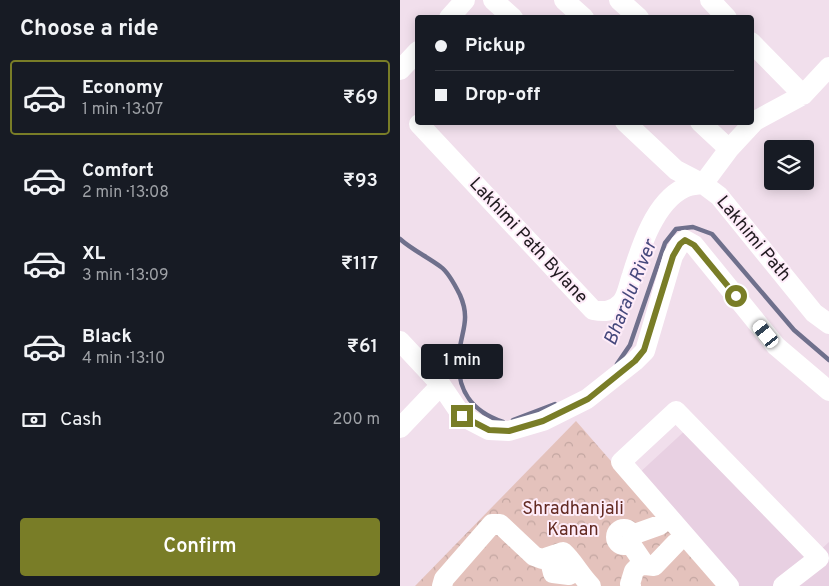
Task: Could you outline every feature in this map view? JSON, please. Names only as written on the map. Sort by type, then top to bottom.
[{"type":"street","points":[[452,15],[465,0]]},
{"type":"street","points":[[493,0],[510,15]]},
{"type":"street","points":[[564,0],[581,15]]},
{"type":"street","points":[[619,0],[636,15]]},
{"type":"street","points":[[710,0],[724,15]]},
{"type":"street","points":[[754,45],[803,95]]},
{"type":"street","points":[[400,70],[415,54]]},
{"type":"street","points":[[754,119],[803,95],[829,67]]},
{"type":"street","name":"Lakhimi Path Bylane","points":[[421,125],[593,310],[601,312],[610,311],[622,302],[642,245],[661,208],[684,188],[703,184]]},
{"type":"street","name":"Lakhimi Path","points":[[628,125],[676,170],[703,184],[719,196],[814,313],[829,324]]},
{"type":"street","points":[[703,125],[729,149]]},
{"type":"street","points":[[703,184],[748,125]]},
{"type":"street","points":[[400,341],[441,386],[462,416],[489,430],[509,431],[543,421],[588,399],[635,361],[644,350],[673,256],[680,244],[685,240],[694,245],[776,346],[829,391]]},
{"type":"street","points":[[400,428],[441,386]]},
{"type":"street","points":[[729,586],[621,462],[676,411],[819,558],[784,586]]},
{"type":"street","points":[[646,490],[637,498],[713,586]]},
{"type":"street","points":[[442,586],[444,579],[492,524],[500,524],[534,556],[542,559],[563,552],[573,560],[578,570],[591,586]]},
{"type":"street","points":[[660,525],[631,539],[645,565],[654,566],[676,543]]},
{"type":"street","points":[[631,586],[634,571],[643,562]]},
{"type":"shaded area","points":[[690,426],[815,555],[829,542],[829,586],[734,586],[637,475]]},
{"type":"green space","name":"Shradhanjali Kanan","points":[[576,421],[720,586],[415,586]]},
{"type":"waterway","name":"Bharalu River","points":[[617,364],[630,345],[665,243],[676,229],[693,227],[712,234],[794,330],[829,360]]},
{"type":"waterway","name":"Bharalu River","points":[[400,239],[441,267],[454,284],[460,295],[465,312],[459,355],[460,379],[463,389],[468,398],[482,412],[503,422]]},
{"type":"waterway","name":"Bharalu River","points":[[513,420],[555,404]]},
{"type":"route","points":[[462,416],[489,430],[509,431],[543,421],[588,399],[635,361],[644,350],[673,256],[680,244],[685,240],[694,245],[736,296]]}]
